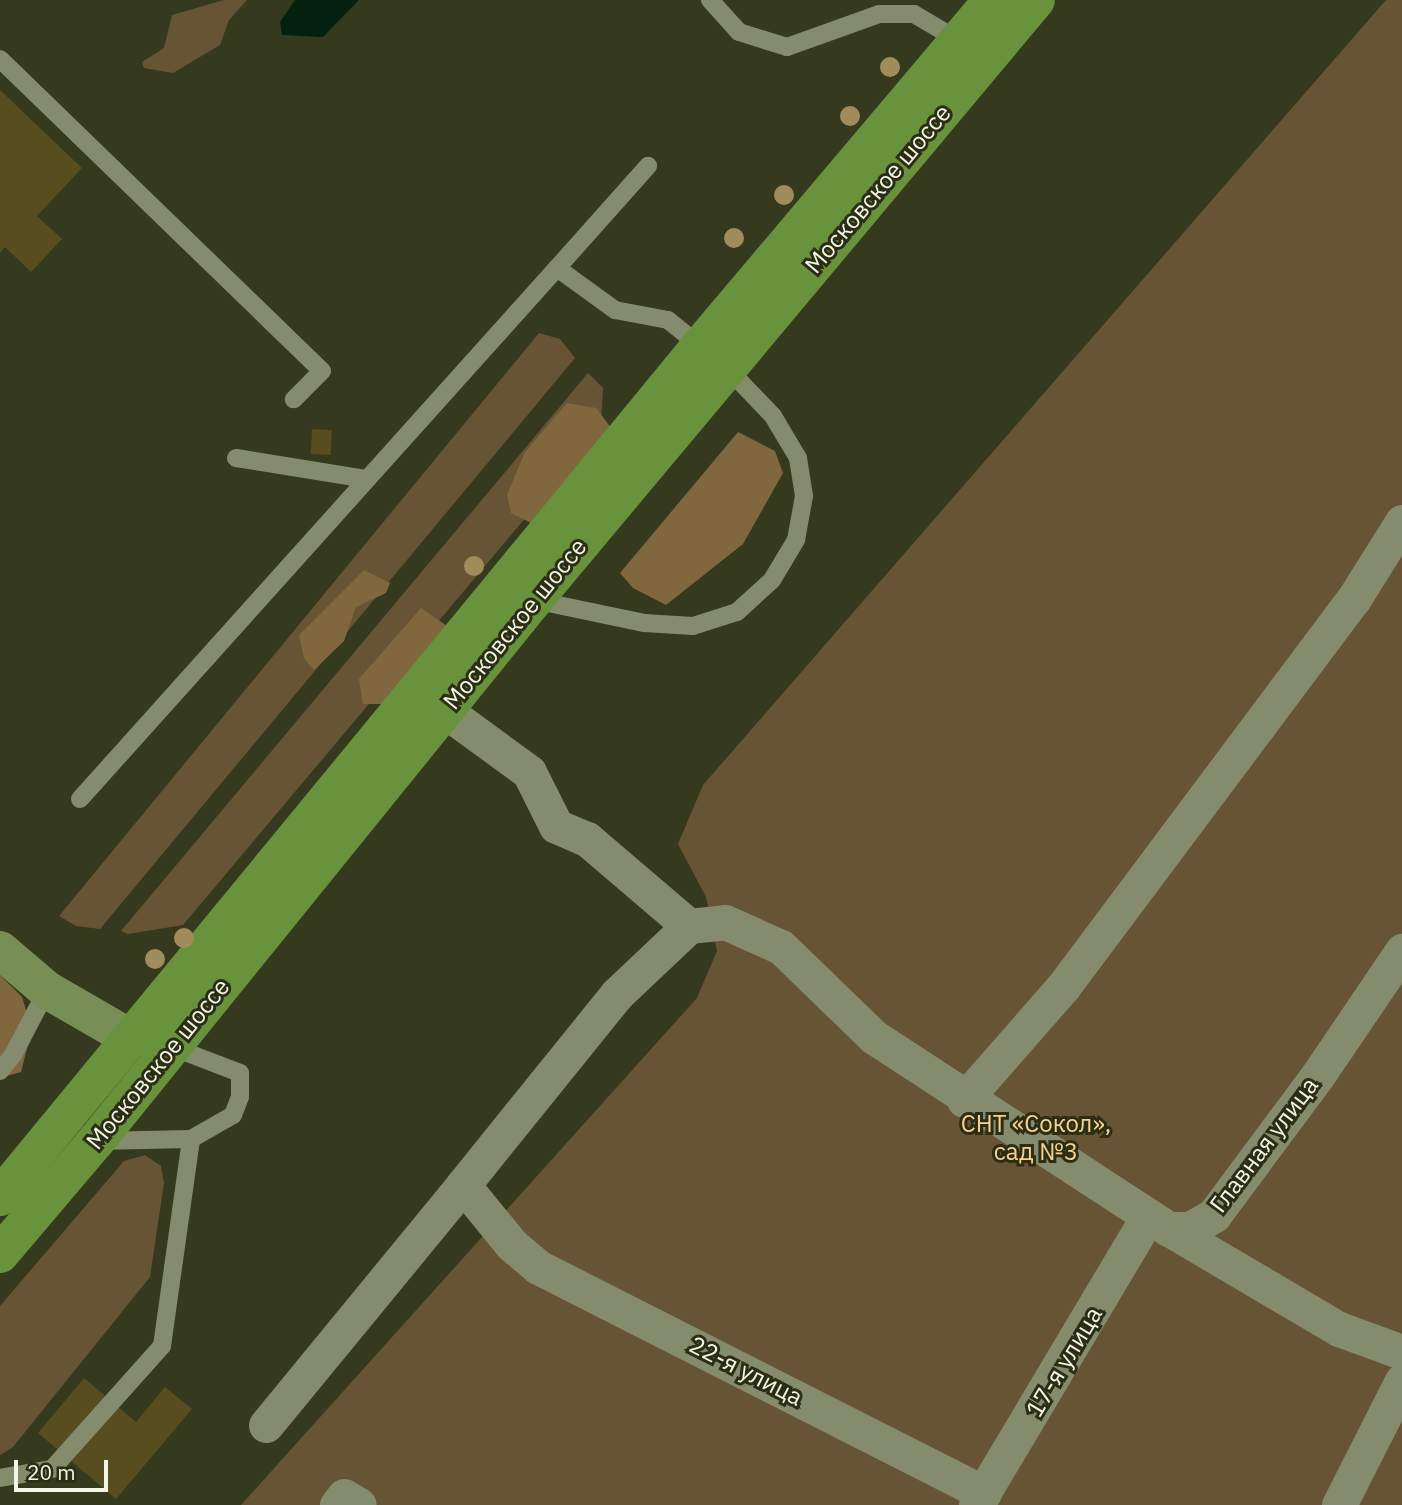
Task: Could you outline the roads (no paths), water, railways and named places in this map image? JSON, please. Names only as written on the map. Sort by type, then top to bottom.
[{"type":"main road","name":"Московское шоссе","points":[[0,1254],[96,1142],[534,600],[714,357],[958,40],[992,0]]},
{"type":"main road","name":"Московское шоссе","points":[[0,1197],[714,357],[1036,0]]},
{"type":"main road","points":[[132,1039],[172,1047]]},
{"type":"street","points":[[964,1100],[1063,987],[1353,600],[1402,522]]},
{"type":"street","points":[[444,710],[530,772],[556,826],[587,839],[689,926]]},
{"type":"street","points":[[266,1425],[617,994],[689,926],[725,922],[781,947],[874,1037],[964,1100],[1158,1223],[1339,1329],[1402,1352]]},
{"type":"street","points":[[0,950],[47,989],[132,1039]]},
{"type":"street","name":"Главная улица","points":[[1158,1223],[1190,1229],[1214,1215],[1318,1075],[1402,951]]},
{"type":"street","name":"22-я улица","points":[[463,1185],[512,1245],[538,1267],[980,1499]]},
{"type":"street","name":"17-я улица","points":[[980,1499],[1158,1223]]},
{"type":"street","points":[[1339,1505],[1402,1381]]},
{"type":"lane","points":[[710,0],[739,32],[787,47],[879,14],[914,14],[958,40]]},
{"type":"lane","points":[[0,59],[322,371],[294,399]]},
{"type":"lane","points":[[80,799],[648,166]]},
{"type":"lane","points":[[534,600],[644,623],[692,626],[737,612],[772,580],[796,540],[804,496],[798,458],[773,416],[714,357],[668,320],[615,310],[557,268]]},
{"type":"lane","points":[[236,458],[365,479]]},
{"type":"lane","points":[[0,1071],[18,1046],[47,989]]},
{"type":"lane","points":[[96,1142],[191,1139],[233,1115],[240,1097],[240,1073],[172,1047]]},
{"type":"lane","points":[[0,1478],[52,1469],[162,1346],[191,1139]]},
{"type":"park label","name":"СНТ «Сокол», сад №3","points":[[1036,1138]]}]
